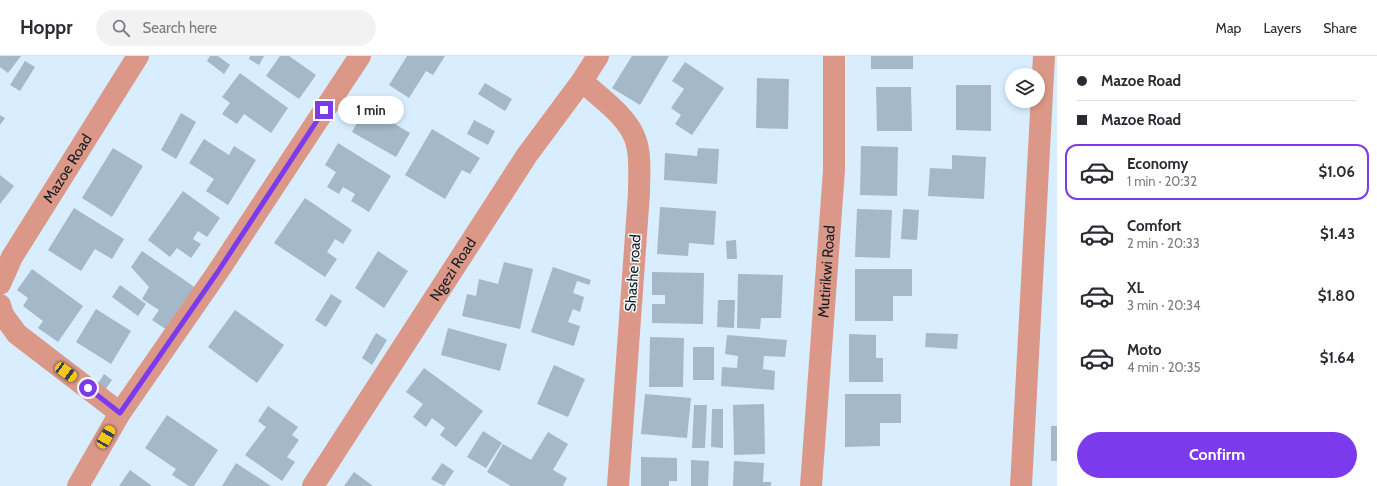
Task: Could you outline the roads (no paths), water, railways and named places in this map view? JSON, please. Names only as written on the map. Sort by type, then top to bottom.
[{"type":"street","name":"Mazoe Road","points":[[0,284],[12,257],[138,56]]},
{"type":"street","points":[[78,486],[120,413],[217,273],[360,56]]},
{"type":"street","name":"Ngezi Road","points":[[313,486],[522,162],[582,81],[598,56]]},
{"type":"street","name":"Mutirikwi Road","points":[[811,486],[834,170],[834,56]]},
{"type":"street","points":[[1021,486],[1048,58]]},
{"type":"street","name":"Shashe road","points":[[582,81],[626,122],[636,141],[639,193],[618,486]]},
{"type":"street","points":[[0,305],[3,315],[17,334],[120,413]]}]
